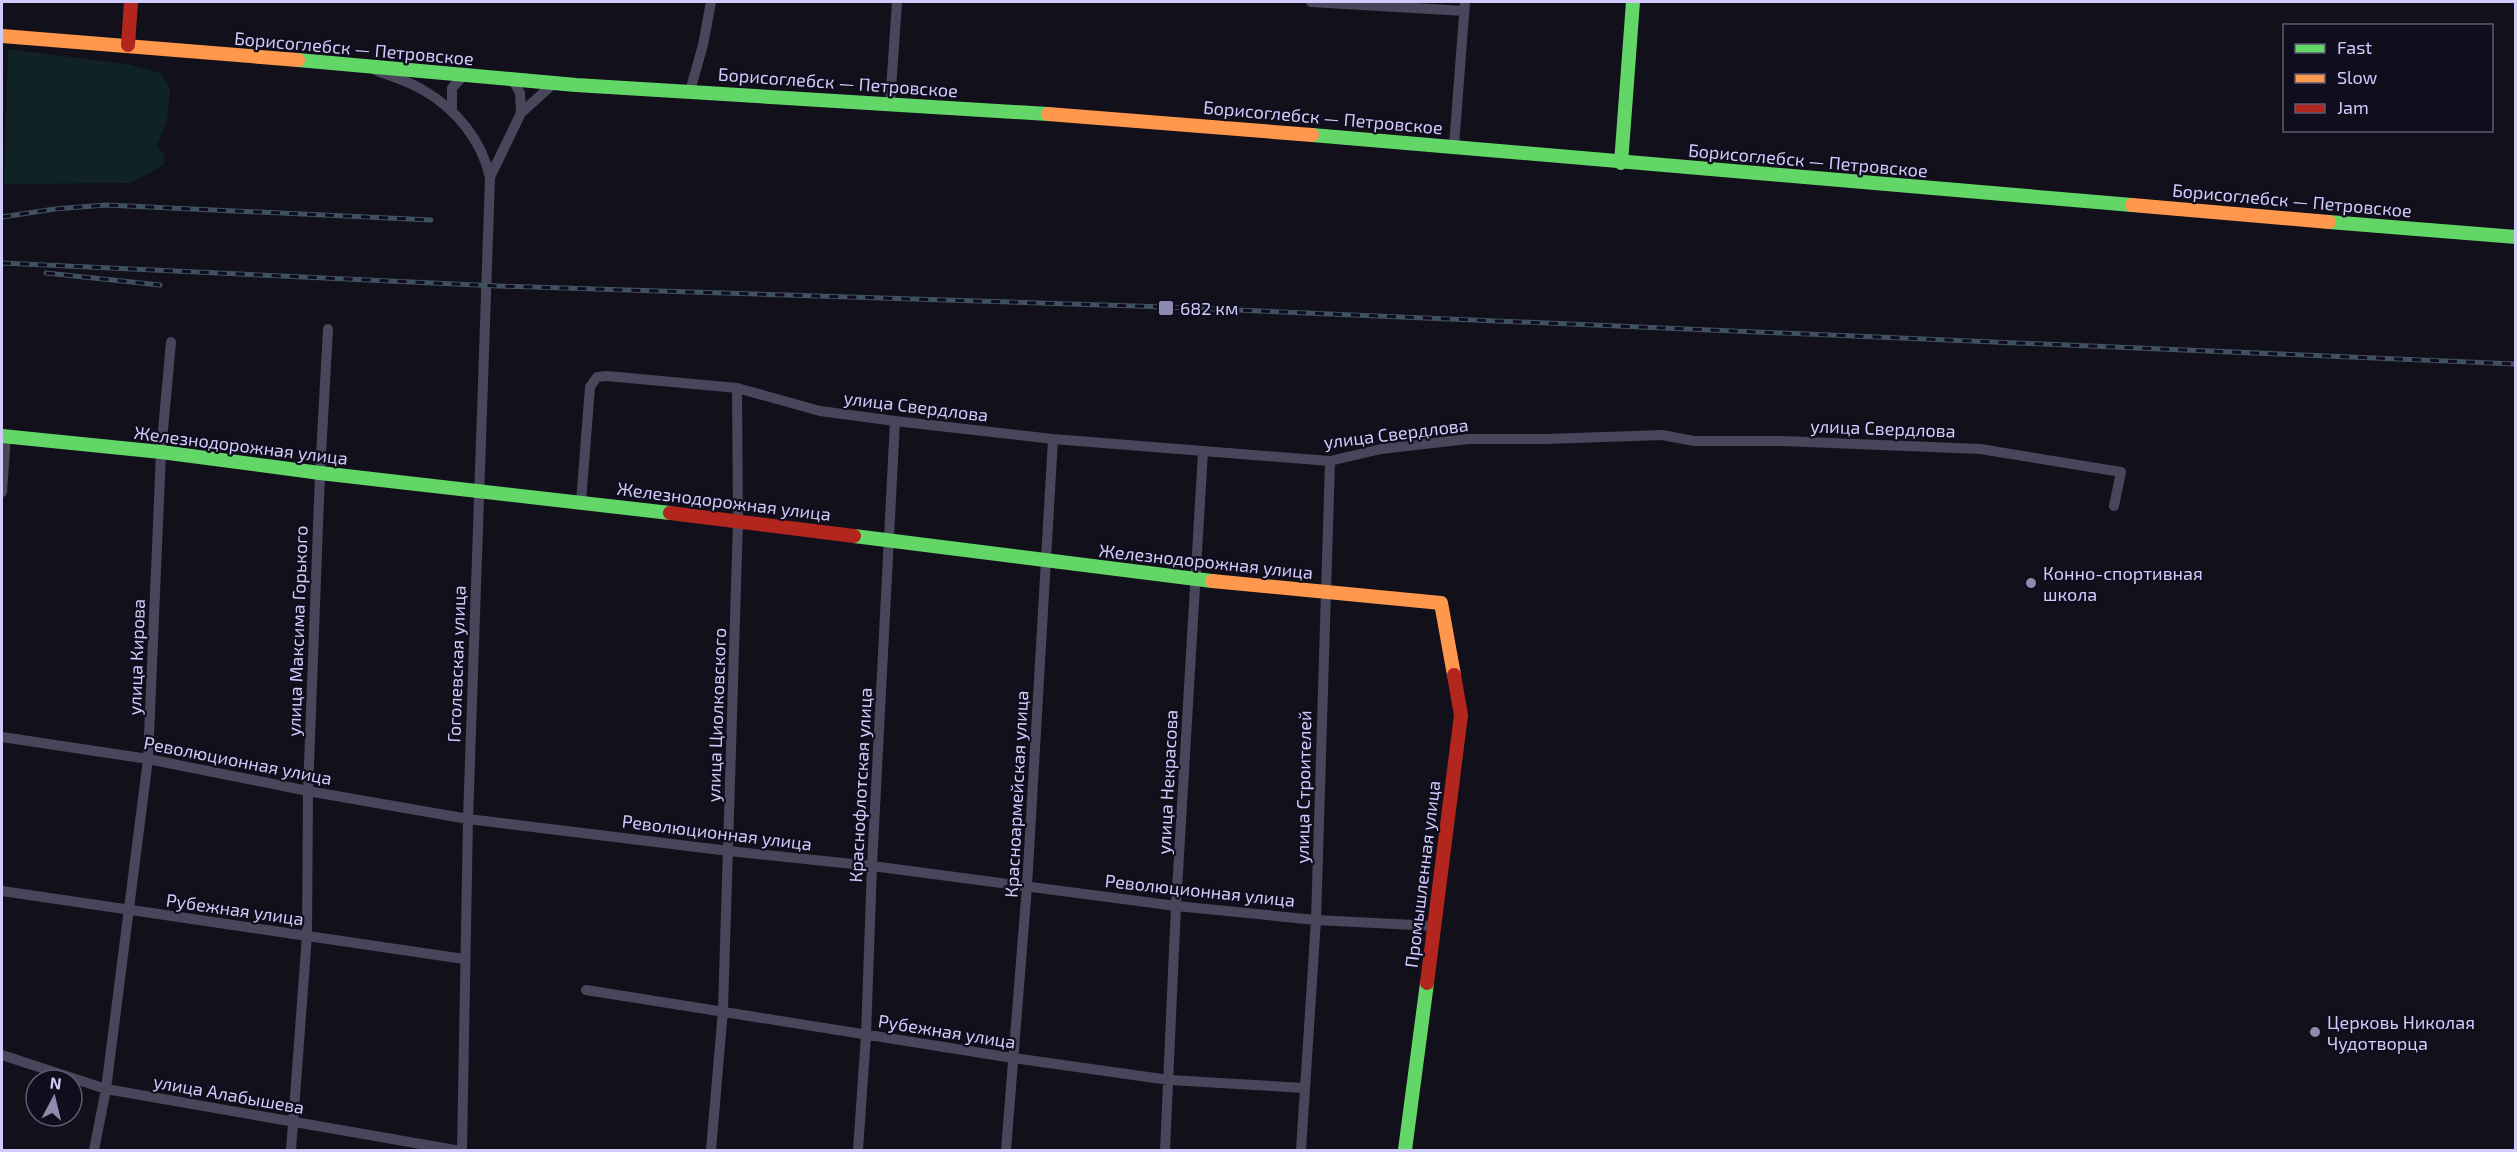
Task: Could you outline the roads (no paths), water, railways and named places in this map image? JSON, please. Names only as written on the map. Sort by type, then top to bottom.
[{"type":"street","points":[[128,45],[131,2]]},
{"type":"street","points":[[690,91],[703,45],[711,2]]},
{"type":"street","points":[[890,104],[897,2]]},
{"type":"street","points":[[1311,2],[1465,6],[1454,146]]},
{"type":"street","points":[[1621,163],[1633,2]]},
{"type":"street","name":"Борисоглебск — Петровское","points":[[2,36],[128,45],[513,80],[890,104],[1454,146],[1621,163],[2516,237]]},
{"type":"street","points":[[370,68],[422,88],[452,111],[481,148],[490,178]]},
{"type":"street","points":[[452,111],[452,88],[463,76]]},
{"type":"street","points":[[513,80],[520,93],[521,113]]},
{"type":"street","points":[[490,178],[521,113],[554,83]]},
{"type":"street","name":"Гоголевская улица","points":[[462,1150],[464,959],[477,490],[490,178]]},
{"type":"street","name":"улица Максима Горького","points":[[291,1150],[307,935],[308,791],[328,329]]},
{"type":"street","name":"улица Кирова","points":[[94,1150],[106,1089],[148,759],[161,452],[171,342]]},
{"type":"street","name":"улица Свердлова","points":[[581,502],[590,387],[597,378],[608,376],[737,388],[820,411],[895,421],[1053,439],[1330,461],[1381,449],[1468,439],[1662,435],[1694,441],[1980,449],[2121,472],[2114,506]]},
{"type":"street","name":"улица Циолковского","points":[[711,1150],[723,1010],[729,851],[738,521],[737,388]]},
{"type":"street","name":"Краснофлотская улица","points":[[858,1150],[866,1035],[872,866],[895,421]]},
{"type":"street","points":[[2,492],[4,436]]},
{"type":"street","name":"Железнодорожная улица","points":[[4,436],[161,452],[320,473],[581,502],[1195,579],[1441,603]]},
{"type":"street","name":"Красноармейская улица","points":[[1006,1150],[1028,886],[1053,439]]},
{"type":"street","name":"улица Некрасова","points":[[1165,1150],[1176,906],[1203,452]]},
{"type":"street","name":"улица Строителей","points":[[1301,1150],[1316,920],[1324,592],[1330,461]]},
{"type":"street","name":"Промышленная улица","points":[[1405,1150],[1461,715],[1441,603]]},
{"type":"street","name":"Революционная улица","points":[[2,737],[148,759],[308,791],[468,819],[872,866],[1176,906],[1316,920],[1434,926]]},
{"type":"street","name":"Рубежная улица","points":[[2,891],[464,959]]},
{"type":"street","name":"Рубежная улица","points":[[586,990],[1013,1058],[1169,1080],[1305,1088]]},
{"type":"street","name":"улица Алабышева","points":[[2,1055],[106,1089],[455,1150]]},
{"type":"railway","points":[[2,217],[55,209],[106,205],[431,220]]},
{"type":"railway","points":[[2,263],[498,286],[1166,307],[2516,364]]},
{"type":"railway","points":[[46,273],[160,285]]},
{"type":"place","name":"682 км","points":[[1166,308]]},
{"type":"place","name":"Конно-спортивная школа","points":[[2031,583]]},
{"type":"place","name":"Церковь Николая Чудотворца","points":[[2315,1032]]}]
